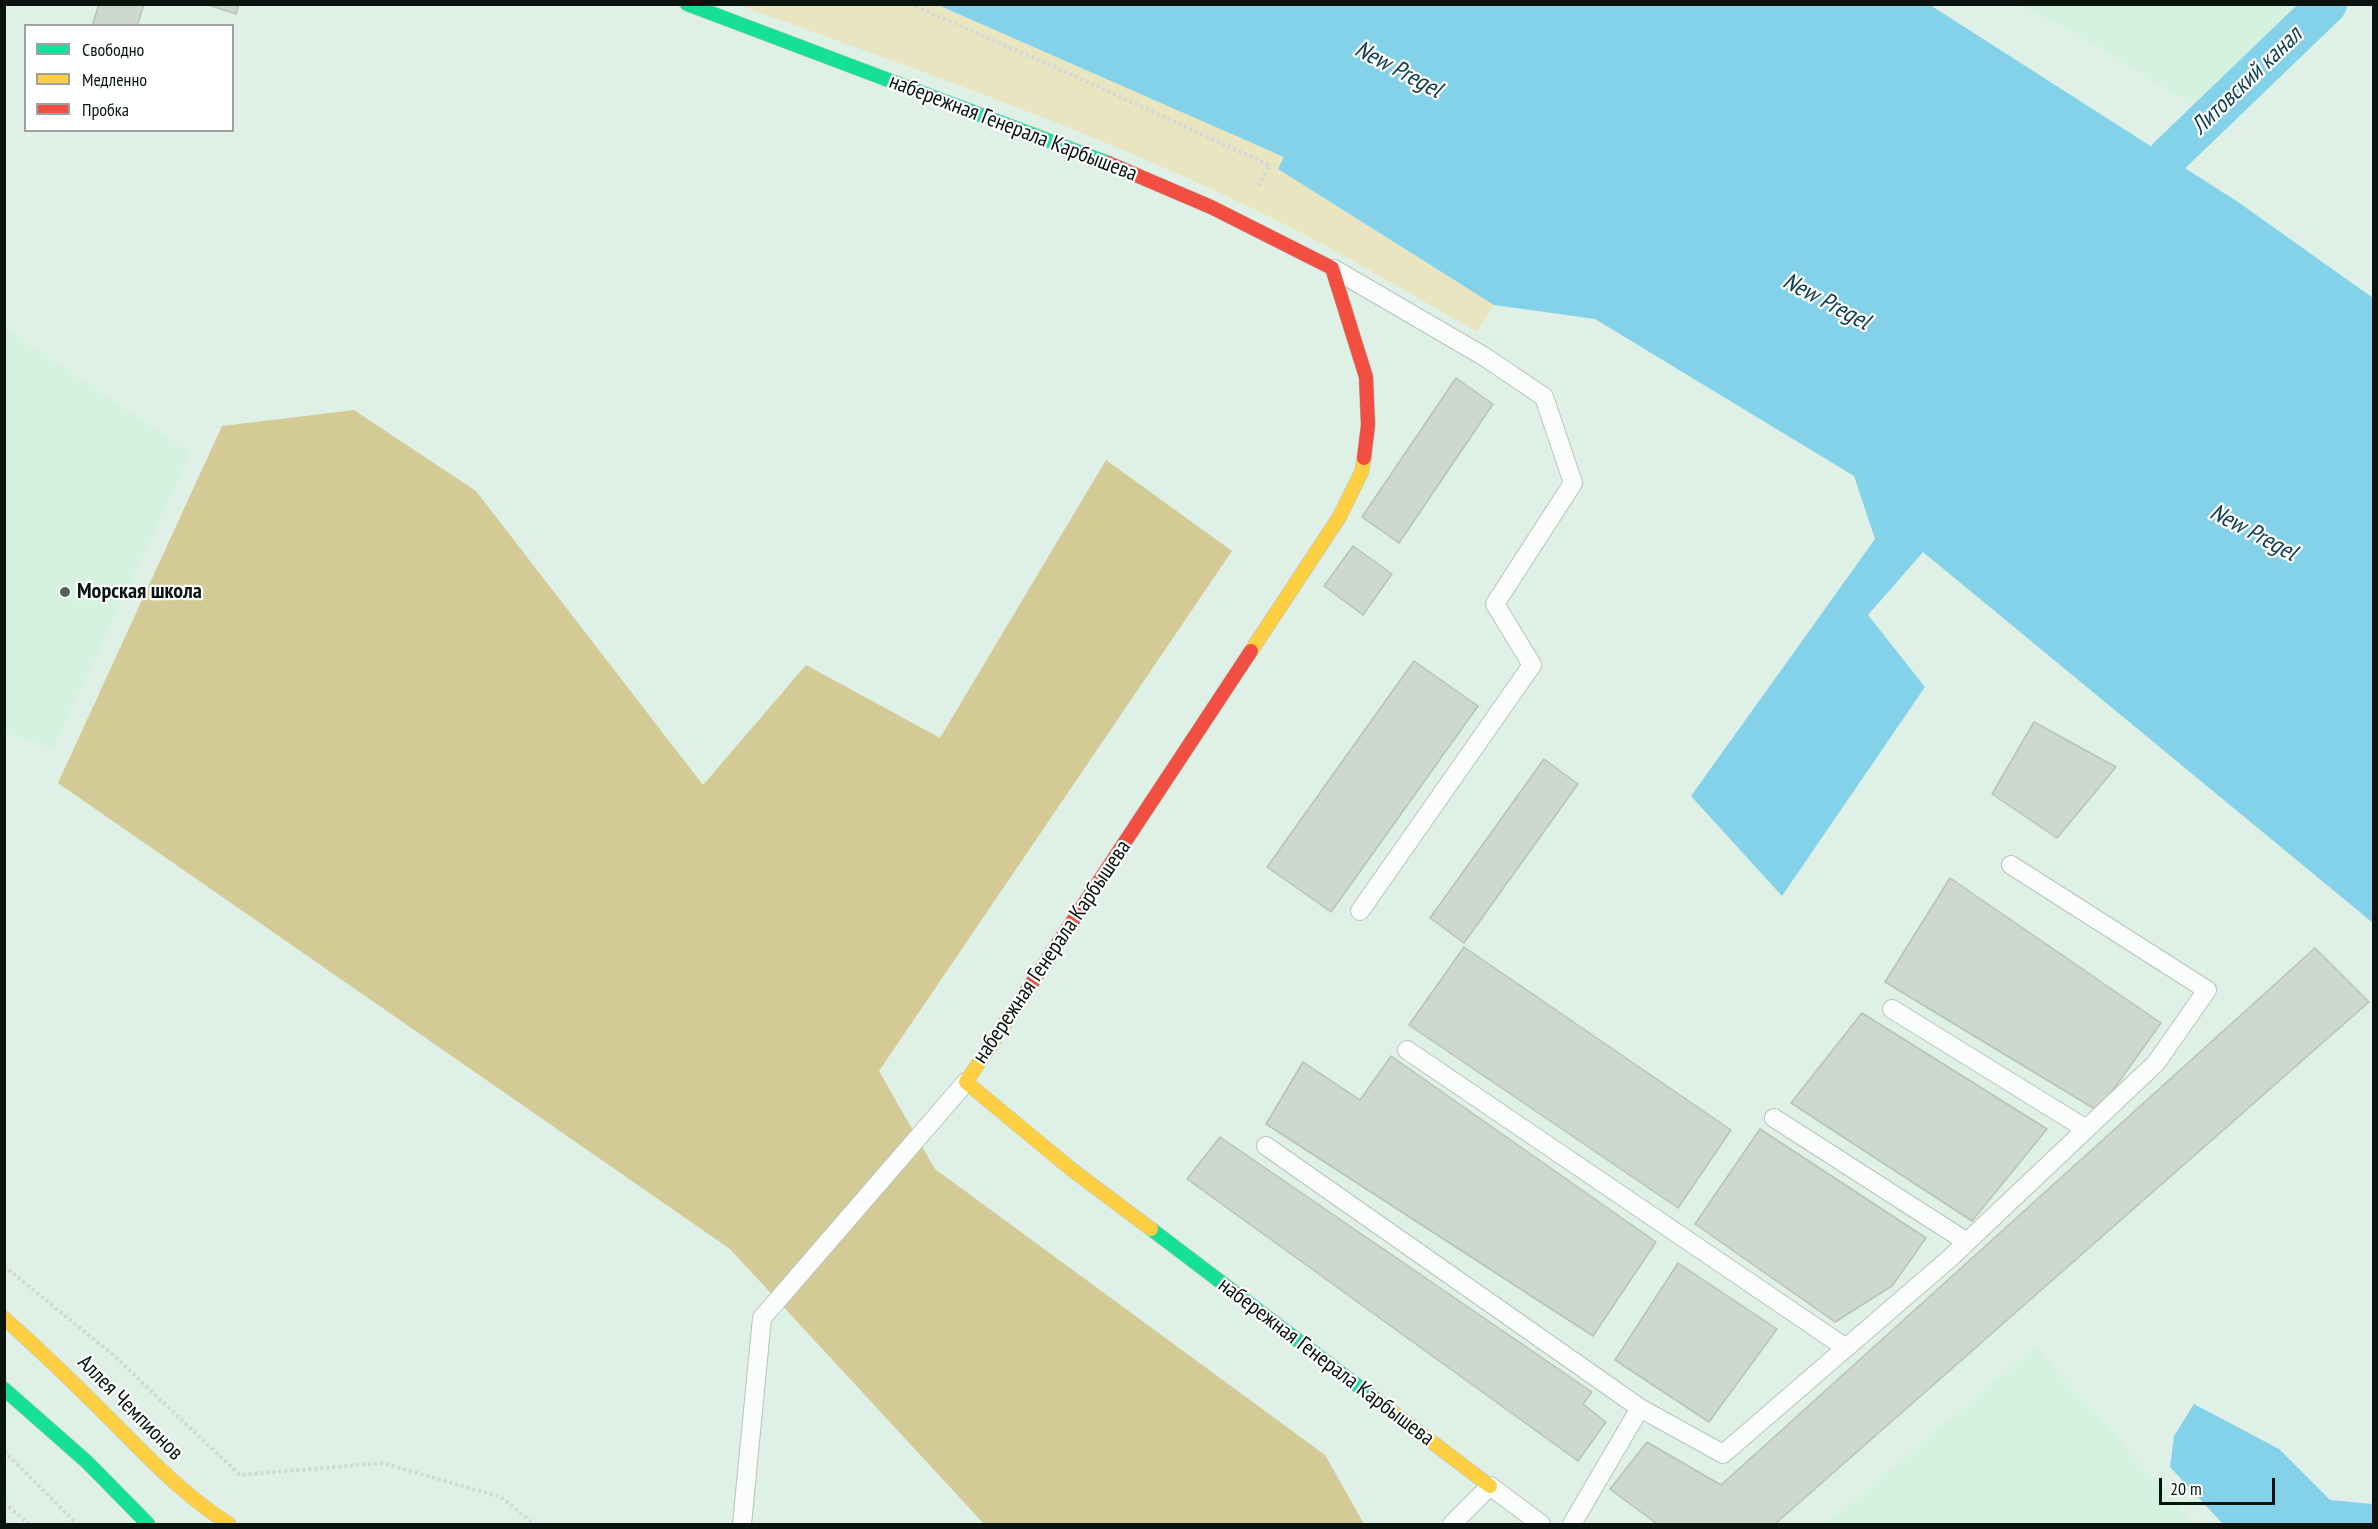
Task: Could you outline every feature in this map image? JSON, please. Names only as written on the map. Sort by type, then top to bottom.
[{"type":"street","name":"набережная Генерала Карбышева","points":[[687,4],[1090,155],[1211,207],[1332,268],[1366,377],[1368,425],[1362,471],[1340,516],[966,1082],[1071,1169],[1490,1486]]},
{"type":"street","name":"Аллея Чемпионов","points":[[4,1318],[81,1389],[160,1469],[229,1524]]},
{"type":"street","points":[[4,1389],[87,1462],[148,1524]]},
{"type":"lane","name":"набережная Генерала Карбышева","points":[[1332,268],[1485,357],[1544,397],[1573,483],[1495,604],[1532,665],[1360,911]]},
{"type":"lane","points":[[1266,1146],[1640,1408],[1724,1454],[1967,1242],[2156,1063],[2207,990],[2011,864]]},
{"type":"lane","points":[[1892,1009],[2086,1129]]},
{"type":"lane","points":[[1407,1050],[1846,1348]]},
{"type":"lane","points":[[742,1524],[762,1318],[966,1082]]},
{"type":"lane","points":[[1774,1118],[1967,1242]]},
{"type":"lane","points":[[1572,1524],[1640,1408]]},
{"type":"lane","points":[[1452,1524],[1490,1486],[1541,1524]]},
{"type":"path","points":[[910,4],[1269,165],[1257,189],[1271,236]]},
{"type":"path","points":[[4,1266],[112,1354],[240,1475],[381,1463],[501,1497],[534,1524]]},
{"type":"path","points":[[4,1451],[77,1524]]},
{"type":"path","points":[[4,1503],[29,1524]]},
{"type":"shaded area","points":[[739,5],[938,5],[1285,157],[1278,169],[1494,305],[1477,332],[1320,242],[1137,156],[1006,103]]},
{"type":"shaded area","points":[[2018,5],[2299,5],[2206,113],[2068,29]]},
{"type":"shaded area","name":"Морская школа","points":[[5,328],[191,453],[53,749],[5,732]]},
{"type":"shaded area","points":[[354,410],[476,491],[703,785],[806,665],[940,738],[1106,460],[1232,551],[879,1071],[935,1169],[1325,1455],[1364,1524],[984,1524],[730,1249],[58,783],[222,426]]},
{"type":"shaded area","points":[[2035,1347],[2195,1524],[1826,1524]]},
{"type":"water","name":"New Pregel","points":[[938,5],[1930,5],[2238,202],[2373,298],[2373,923],[1923,552],[1868,615],[1925,687],[1782,896],[1691,796],[1875,539],[1854,476],[1595,319],[1494,305],[1278,169],[1284,157]]},
{"type":"water","points":[[2194,1404],[2279,1449],[2330,1500],[2373,1504],[2373,1524],[2223,1524],[2170,1467],[2174,1436]]},
{"type":"building","points":[[99,4],[144,4],[138,24],[93,24]]},
{"type":"building","points":[[206,4],[239,4],[236,14]]},
{"type":"building","points":[[1456,378],[1493,404],[1399,543],[1362,517]]},
{"type":"building","points":[[1353,546],[1392,574],[1363,615],[1324,586]]},
{"type":"building","points":[[1414,661],[1478,706],[1331,912],[1267,867]]},
{"type":"building","points":[[2034,722],[2116,767],[2057,838],[1992,794]]},
{"type":"building","points":[[1544,759],[1578,784],[1464,943],[1430,918]]},
{"type":"building","points":[[1950,878],[2161,1023],[2098,1111],[1885,982]]},
{"type":"building","points":[[1464,947],[1731,1130],[1678,1208],[1409,1025]]},
{"type":"building","points":[[2315,948],[2369,1002],[1775,1524],[1657,1524],[1610,1489],[1647,1442],[1721,1485]]},
{"type":"building","points":[[1862,1013],[2047,1129],[1972,1221],[1791,1103]]},
{"type":"building","points":[[1391,1056],[1656,1242],[1593,1336],[1266,1124],[1303,1062],[1360,1100]]},
{"type":"building","points":[[1760,1129],[1926,1238],[1892,1286],[1835,1322],[1695,1224]]},
{"type":"building","points":[[1220,1137],[1592,1392],[1583,1404],[1606,1422],[1578,1461],[1187,1179]]},
{"type":"building","points":[[1678,1263],[1777,1329],[1709,1422],[1615,1360]]},
{"type":"waterway","name":"Литовский канал","points":[[2168,157],[2327,4]]},
{"type":"traffic: fast","points":[[687,4],[1108,163]]},
{"type":"traffic: fast","points":[[1151,1229],[1379,1402]]},
{"type":"traffic: fast","points":[[4,1389],[87,1462],[148,1524]]},
{"type":"traffic: slow","points":[[1251,651],[1340,516],[1362,471],[1364,458]]},
{"type":"traffic: slow","points":[[1016,1007],[966,1082],[1071,1169],[1151,1229]]},
{"type":"traffic: slow","points":[[4,1318],[70,1379],[166,1474],[212,1513],[229,1524]]},
{"type":"traffic: slow","points":[[1379,1402],[1490,1486]]},
{"type":"traffic: jam","points":[[1108,163],[1211,207],[1332,268],[1366,377],[1368,425],[1364,458]]},
{"type":"traffic: jam","points":[[1016,1007],[1251,651]]},
{"type":"place","name":"Морская школа","points":[[65,592]]}]
